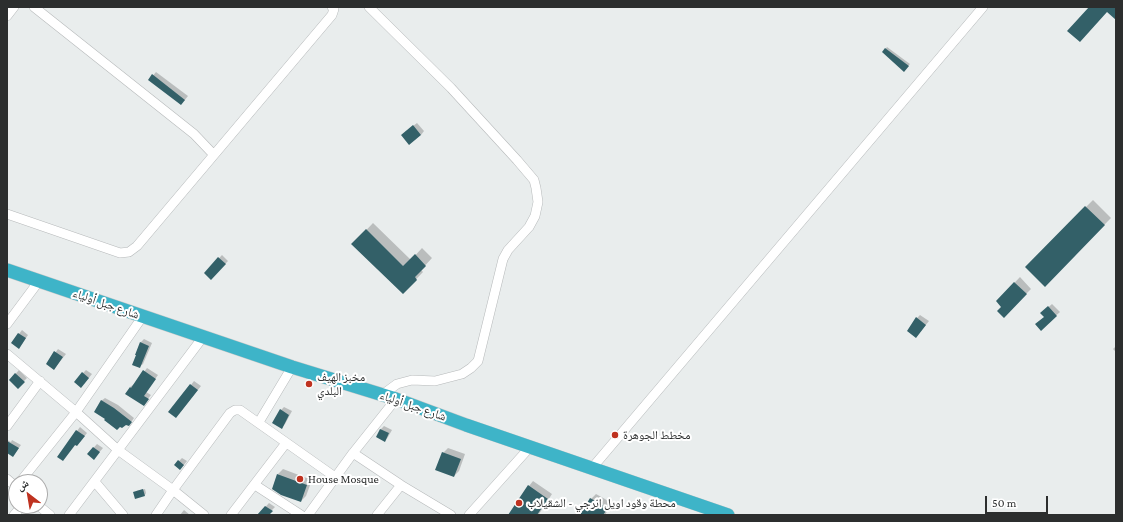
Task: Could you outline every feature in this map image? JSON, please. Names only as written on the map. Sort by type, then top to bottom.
[{"type":"highway","name":"شارع جبل أولياء","points":[[7,270],[292,367],[396,399],[466,425],[728,515]]},
{"type":"street","points":[[34,7],[194,134],[214,155]]},
{"type":"street","points":[[7,214],[120,253],[129,252],[137,246],[332,15],[334,9],[332,7]]},
{"type":"street","points":[[369,7],[451,88],[517,160],[534,180],[538,202],[535,216],[529,227],[508,250],[503,259],[478,361],[462,374],[435,381],[412,380],[397,384],[382,395]]},
{"type":"street","points":[[592,468],[983,7]]},
{"type":"street","points":[[7,324],[39,281]]},
{"type":"street","points":[[26,474],[76,412],[143,316]]},
{"type":"street","points":[[69,515],[203,337]]},
{"type":"street","points":[[7,354],[76,412],[118,450],[173,490],[204,515]]},
{"type":"street","points":[[259,422],[292,367]]},
{"type":"street","points":[[7,426],[40,381]]},
{"type":"street","points":[[308,515],[352,453],[396,399]]},
{"type":"street","points":[[156,515],[230,414],[235,410],[240,410],[259,422],[335,477]]},
{"type":"street","points":[[231,515],[286,442]]},
{"type":"street","points":[[469,515],[530,447]]},
{"type":"street","points":[[352,453],[401,486],[451,515]]},
{"type":"street","points":[[95,482],[123,515]]},
{"type":"street","points":[[255,485],[301,515]]},
{"type":"street","points":[[377,515],[401,486]]},
{"type":"building","points":[[1089,7],[1116,7],[1116,20],[1107,12],[1080,42],[1067,31]]},
{"type":"building","points":[[885,48],[909,66],[904,72],[882,52]]},
{"type":"building","points":[[152,74],[185,100],[181,105],[148,80]]},
{"type":"building","points":[[413,125],[421,135],[409,145],[401,135]]},
{"type":"building","points":[[1085,206],[1105,225],[1045,287],[1025,267]]},
{"type":"building","points":[[366,229],[403,266],[415,254],[426,266],[415,277],[417,280],[403,294],[351,244]]},
{"type":"building","points":[[218,257],[226,264],[211,280],[204,273]]},
{"type":"building","points":[[1014,282],[1027,294],[1004,318],[997,311],[1001,307],[996,301]]},
{"type":"building","points":[[1048,306],[1057,316],[1041,331],[1035,324],[1044,317],[1040,313]]},
{"type":"building","points":[[916,317],[926,325],[916,338],[907,331]]},
{"type":"building","points":[[18,333],[26,338],[19,349],[11,343]]},
{"type":"building","points":[[140,342],[149,346],[140,368],[132,365]]},
{"type":"building","points":[[54,351],[63,357],[54,370],[46,364]]},
{"type":"building","points":[[143,370],[156,379],[144,396],[149,399],[144,406],[125,394]]},
{"type":"building","points":[[82,372],[89,378],[81,388],[74,382]]},
{"type":"building","points":[[15,373],[25,382],[18,389],[9,380]]},
{"type":"building","points":[[190,384],[198,390],[176,418],[168,412]]},
{"type":"building","points":[[101,400],[132,422],[129,426],[126,425],[122,428],[120,427],[117,430],[104,420],[105,419],[94,412]]},
{"type":"building","points":[[280,409],[289,415],[282,429],[272,423]]},
{"type":"building","points":[[380,429],[389,433],[385,442],[376,437]]},
{"type":"building","points":[[76,430],[85,436],[77,446],[75,445],[63,461],[57,457]]},
{"type":"building","points":[[7,441],[19,448],[13,457],[7,453]]},
{"type":"building","points":[[93,447],[100,452],[94,460],[87,454]]},
{"type":"building","points":[[442,452],[461,459],[454,477],[435,470]]},
{"type":"building","points":[[178,460],[184,465],[180,470],[174,465]]},
{"type":"building","points":[[277,474],[307,485],[301,502],[281,495],[272,489]]},
{"type":"building","points":[[528,485],[548,499],[537,515],[508,515]]},
{"type":"building","points":[[143,489],[145,496],[135,499],[133,492]]},
{"type":"building","points":[[590,498],[608,508],[603,515],[580,515]]},
{"type":"building","points":[[265,506],[273,511],[269,515],[257,515]]},
{"type":"place","name":"مخبز الهيف البلدي","points":[[309,384]]},
{"type":"place","name":"مخطط الجوهرة","points":[[615,435]]},
{"type":"place","name":"House Mosque","points":[[300,479]]},
{"type":"place","name":"محطة وقود اويل انرجي - الشقيلاب","points":[[519,503]]}]
